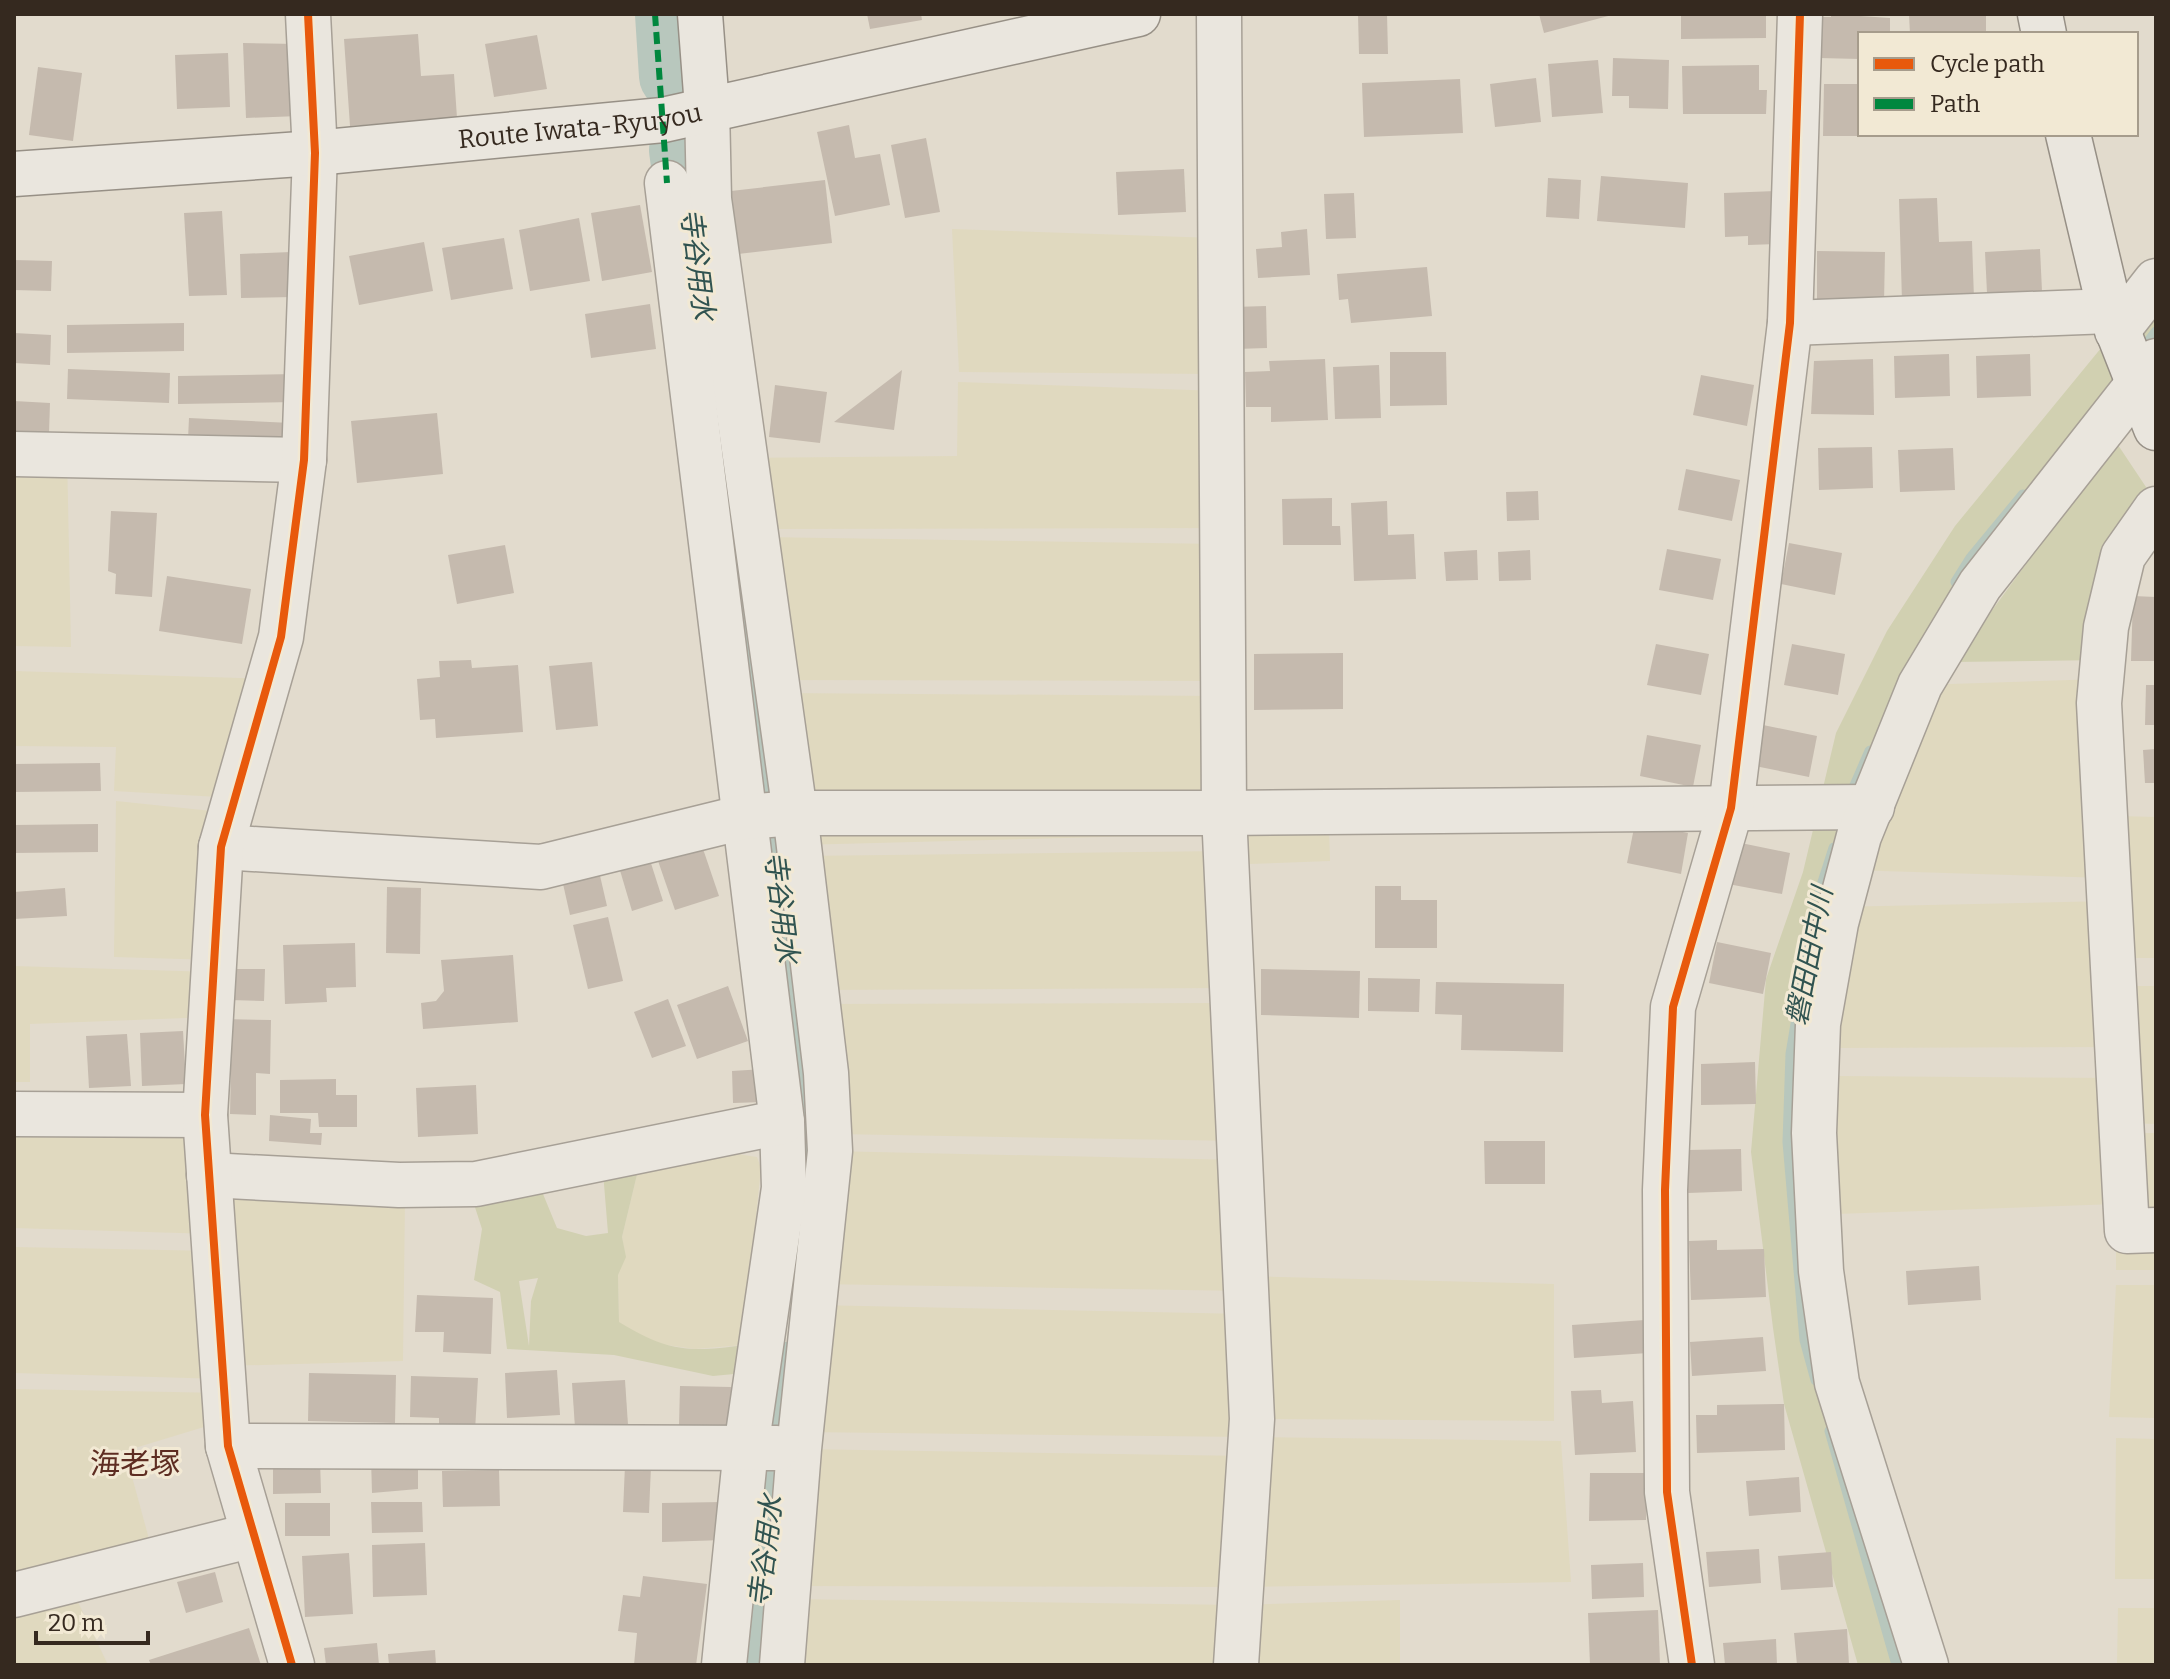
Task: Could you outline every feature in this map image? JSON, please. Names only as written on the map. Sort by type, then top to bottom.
[{"type":"street","points":[[292,1665],[228,1446],[205,1115],[221,847],[281,637],[304,460],[315,153],[308,14]]},
{"type":"street","points":[[700,14],[707,107],[709,199],[795,813],[826,1073],[830,1151],[799,1449],[782,1665]]},
{"type":"street","name":"Route Iwata-Ryuyou","points":[[14,174],[315,153],[573,131],[663,120],[707,107],[1138,14]]},
{"type":"street","points":[[1219,14],[1224,813],[1252,1419],[1236,1665]]},
{"type":"street","points":[[1692,1665],[1667,1492],[1665,1190],[1673,1007],[1731,808],[1790,323],[1800,14]]},
{"type":"street","points":[[2069,136],[2129,351],[2156,428]]},
{"type":"street","points":[[667,183],[782,1122],[784,1188],[746,1448],[724,1665]]},
{"type":"street","points":[[1926,1665],[1837,1383],[1821,1271],[1814,1133],[1818,1024],[1836,923],[1859,836],[1920,685],[2129,351],[2156,281]]},
{"type":"street","points":[[1790,323],[2129,351]]},
{"type":"street","points":[[14,454],[304,460]]},
{"type":"street","points":[[2156,509],[2123,556],[2106,627],[2099,703],[2127,1231],[2156,1230]]},
{"type":"street","points":[[221,847],[541,867],[744,817],[795,813],[1872,807]]},
{"type":"street","points":[[14,1114],[205,1115]]},
{"type":"street","points":[[209,1175],[399,1185],[476,1184],[782,1122]]},
{"type":"street","points":[[228,1446],[799,1449]]},
{"type":"street","points":[[14,1595],[253,1535]]},
{"type":"shaded area","points":[[952,229],[1215,238],[1215,374],[959,372]]},
{"type":"shaded area","points":[[958,382],[1220,391],[1220,528],[755,529],[746,458],[957,456]]},
{"type":"shaded area","points":[[14,454],[67,455],[71,647],[14,646]]},
{"type":"shaded area","points":[[757,537],[1220,544],[1220,681],[777,680]]},
{"type":"shaded area","points":[[14,671],[269,679],[236,798],[114,791],[116,747],[14,746]]},
{"type":"shaded area","points":[[2101,679],[2106,878],[1850,870],[1920,685]]},
{"type":"shaded area","points":[[779,693],[1219,696],[1218,834],[799,845]]},
{"type":"shaded area","points":[[116,801],[231,813],[215,960],[114,957]]},
{"type":"shaded area","points":[[2119,816],[2156,817],[2156,958],[2118,958]]},
{"type":"shaded area","points":[[1329,828],[1330,861],[1249,864],[1247,831]]},
{"type":"shaded area","points":[[1224,851],[1224,988],[816,990],[800,856]]},
{"type":"shaded area","points":[[2108,901],[2116,1047],[1834,1048],[1835,907]]},
{"type":"shaded area","points":[[14,966],[214,972],[211,1017],[30,1024],[30,1082],[14,1082]]},
{"type":"shaded area","points":[[2121,986],[2156,986],[2156,1124],[2120,1123]]},
{"type":"shaded area","points":[[1233,1003],[1239,1141],[835,1134],[818,1004]]},
{"type":"shaded area","points":[[1837,1076],[2118,1078],[2118,1133],[2156,1133],[2156,1270],[2116,1270],[2116,1204],[1836,1214]]},
{"type":"shaded area","points":[[14,1116],[206,1124],[210,1175],[405,1200],[403,1361],[223,1366],[224,1379],[14,1373],[14,1247],[214,1251],[213,1234],[14,1228]]},
{"type":"shaded area","points":[[830,1151],[1240,1160],[1245,1276],[1554,1284],[1554,1421],[1252,1419],[1251,1437],[1561,1441],[1571,1582],[1240,1587],[788,1586],[799,1449],[1248,1456],[1249,1437],[801,1432],[815,1305],[1246,1314],[1245,1291],[817,1284]]},
{"type":"shaded area","points":[[738,1154],[757,1157],[761,1168],[743,1345],[695,1349],[652,1343],[619,1323],[618,1275],[624,1249],[622,1237],[640,1162]]},
{"type":"shaded area","points":[[2116,1285],[2156,1285],[2156,1418],[2109,1417]]},
{"type":"shaded area","points":[[14,1389],[225,1393],[227,1420],[125,1451],[155,1561],[14,1591]]},
{"type":"shaded area","points":[[2116,1438],[2156,1439],[2156,1579],[2115,1579]]},
{"type":"shaded area","points":[[69,1583],[108,1665],[14,1665],[14,1596]]},
{"type":"shaded area","points":[[787,1599],[1239,1605],[1400,1600],[1400,1665],[782,1665]]},
{"type":"shaded area","points":[[2118,1608],[2156,1608],[2156,1665],[2117,1665]]},
{"type":"green space","points":[[2156,281],[2156,360],[1980,585],[1850,870],[1814,1133],[1826,1305],[1926,1665],[1858,1665],[1784,1404],[1773,1328],[1751,1152],[1766,979],[1803,872],[1836,733],[1887,631],[1955,526]]},
{"type":"green space","points":[[2116,442],[2156,502],[2103,660],[1954,662]]},
{"type":"green space","points":[[602,1160],[640,1162],[622,1237],[626,1257],[618,1275],[619,1322],[651,1339],[678,1347],[707,1349],[743,1345],[734,1374],[713,1376],[614,1355],[507,1349],[500,1292],[474,1280],[482,1229],[473,1201],[519,1190],[543,1194],[557,1228],[586,1236],[608,1233]],"holes":[[[538,1278],[531,1301],[529,1346],[519,1281]]]},
{"type":"building","points":[[867,14],[921,14],[922,20],[870,29]]},
{"type":"building","points":[[1358,14],[1387,14],[1388,54],[1359,54]]},
{"type":"building","points":[[1539,14],[1611,14],[1612,15],[1544,33]]},
{"type":"building","points":[[1681,14],[1766,14],[1766,38],[1681,39]]},
{"type":"building","points":[[1831,14],[1890,18],[1890,32],[1858,32],[1858,59],[1819,58],[1820,17],[1831,17]]},
{"type":"building","points":[[1909,14],[1986,14],[1986,32],[1910,32]]},
{"type":"building","points":[[418,34],[421,76],[454,74],[457,118],[350,126],[344,39]]},
{"type":"building","points":[[537,35],[547,89],[494,97],[485,44]]},
{"type":"building","points":[[243,43],[297,44],[299,116],[246,118]]},
{"type":"building","points":[[228,53],[230,107],[177,109],[175,55]]},
{"type":"building","points":[[1613,58],[1669,60],[1668,109],[1629,108],[1629,96],[1612,96]]},
{"type":"building","points":[[1598,60],[1603,113],[1552,117],[1548,64]]},
{"type":"building","points":[[1759,65],[1759,90],[1767,90],[1766,114],[1683,114],[1682,66]]},
{"type":"building","points":[[38,67],[82,73],[73,141],[29,135]]},
{"type":"building","points":[[1536,78],[1541,122],[1495,127],[1490,84]]},
{"type":"building","points":[[1460,79],[1463,133],[1364,137],[1362,83]]},
{"type":"building","points":[[1824,84],[1858,84],[1858,136],[1823,136]]},
{"type":"building","points":[[849,125],[855,158],[880,154],[890,205],[835,216],[817,132]]},
{"type":"building","points":[[926,138],[940,212],[905,218],[891,145]]},
{"type":"building","points":[[1184,169],[1186,212],[1118,215],[1116,172]]},
{"type":"building","points":[[1601,176],[1688,183],[1685,228],[1597,221]]},
{"type":"building","points":[[1548,178],[1581,180],[1579,219],[1546,217]]},
{"type":"building","points":[[825,180],[832,243],[738,254],[731,191]]},
{"type":"building","points":[[1776,191],[1777,244],[1748,245],[1748,236],[1725,237],[1724,193]]},
{"type":"building","points":[[1354,193],[1356,238],[1326,239],[1324,194]]},
{"type":"building","points":[[1937,198],[1939,242],[1972,241],[1974,299],[1902,301],[1899,199]]},
{"type":"building","points":[[640,205],[652,272],[602,281],[591,213]]},
{"type":"building","points":[[222,211],[227,295],[189,296],[184,213]]},
{"type":"building","points":[[579,218],[590,281],[530,291],[519,230]]},
{"type":"building","points":[[1307,229],[1310,275],[1258,278],[1256,249],[1282,247],[1281,232]]},
{"type":"building","points":[[504,238],[513,289],[451,300],[442,248]]},
{"type":"building","points":[[424,242],[433,291],[359,305],[349,256]]},
{"type":"building","points":[[2040,249],[2042,291],[1987,293],[1985,252]]},
{"type":"building","points":[[1817,251],[1885,252],[1884,303],[1817,302]]},
{"type":"building","points":[[291,252],[293,297],[241,298],[240,254]]},
{"type":"building","points":[[14,260],[52,261],[51,291],[14,290]]},
{"type":"building","points":[[1427,267],[1432,316],[1351,323],[1348,299],[1339,300],[1337,274]]},
{"type":"building","points":[[650,304],[656,349],[591,358],[585,314]]},
{"type":"building","points":[[1266,306],[1267,348],[1236,349],[1234,307]]},
{"type":"building","points":[[184,323],[184,351],[67,353],[67,325]]},
{"type":"building","points":[[14,333],[51,335],[50,365],[14,363]]},
{"type":"building","points":[[1390,352],[1446,352],[1447,405],[1390,406]]},
{"type":"building","points":[[1949,354],[1950,396],[1895,398],[1894,356]]},
{"type":"building","points":[[2030,354],[2031,396],[1977,398],[1976,356]]},
{"type":"building","points":[[1325,359],[1328,420],[1271,422],[1271,407],[1246,407],[1245,372],[1270,371],[1269,361]]},
{"type":"building","points":[[1873,359],[1874,415],[1811,414],[1814,361]]},
{"type":"building","points":[[1379,365],[1381,418],[1335,419],[1333,367]]},
{"type":"building","points":[[68,369],[170,373],[169,403],[67,399]]},
{"type":"building","points":[[902,370],[894,430],[834,422]]},
{"type":"building","points":[[295,374],[295,402],[178,404],[178,376]]},
{"type":"building","points":[[1701,375],[1754,385],[1747,426],[1693,415]]},
{"type":"building","points":[[775,385],[827,392],[820,443],[769,437]]},
{"type":"building","points":[[14,401],[50,403],[49,433],[14,431]]},
{"type":"building","points":[[437,413],[443,474],[357,483],[351,421]]},
{"type":"building","points":[[189,418],[291,423],[289,444],[188,439]]},
{"type":"building","points":[[1872,447],[1873,488],[1819,490],[1818,448]]},
{"type":"building","points":[[1953,448],[1955,490],[1900,492],[1898,450]]},
{"type":"building","points":[[1686,469],[1740,480],[1732,521],[1678,510]]},
{"type":"building","points":[[1538,491],[1539,520],[1507,521],[1506,492]]},
{"type":"building","points":[[1332,498],[1332,526],[1340,526],[1341,545],[1283,545],[1282,499]]},
{"type":"building","points":[[1387,501],[1388,535],[1414,534],[1416,579],[1354,581],[1351,503]]},
{"type":"building","points":[[111,511],[157,513],[152,597],[115,594],[116,574],[108,571]]},
{"type":"building","points":[[1789,543],[1842,553],[1835,595],[1781,584]]},
{"type":"building","points":[[505,545],[514,593],[457,604],[448,555]]},
{"type":"building","points":[[1667,549],[1721,559],[1713,600],[1659,590]]},
{"type":"building","points":[[1477,550],[1478,580],[1446,581],[1444,552]]},
{"type":"building","points":[[1530,550],[1531,580],[1499,581],[1498,552]]},
{"type":"building","points":[[167,576],[251,589],[242,644],[159,631]]},
{"type":"building","points":[[2133,596],[2156,597],[2156,661],[2131,661]]},
{"type":"building","points":[[1656,644],[1709,654],[1701,695],[1647,685]]},
{"type":"building","points":[[1792,644],[1845,654],[1838,695],[1784,685]]},
{"type":"building","points":[[1343,653],[1343,709],[1254,710],[1254,654]]},
{"type":"building","points":[[471,660],[472,668],[518,665],[523,732],[436,738],[435,719],[420,720],[417,679],[440,677],[439,661]]},
{"type":"building","points":[[592,662],[598,726],[556,730],[549,666]]},
{"type":"building","points":[[2146,685],[2156,685],[2156,725],[2145,725]]},
{"type":"building","points":[[1763,725],[1817,736],[1809,777],[1755,766]]},
{"type":"building","points":[[1647,735],[1701,745],[1693,787],[1640,776]]},
{"type":"building","points":[[2156,749],[2156,783],[2145,783],[2143,750]]},
{"type":"building","points":[[100,763],[101,791],[14,792],[14,764]]},
{"type":"building","points":[[1635,823],[1688,833],[1681,874],[1627,863]]},
{"type":"building","points":[[98,824],[98,852],[14,853],[14,825]]},
{"type":"building","points":[[1736,842],[1790,853],[1782,894],[1728,884]]},
{"type":"building","points":[[701,843],[719,896],[675,910],[657,858]]},
{"type":"building","points":[[649,857],[663,901],[632,911],[619,867]]},
{"type":"building","points":[[598,867],[607,906],[570,915],[561,875]]},
{"type":"building","points":[[1375,886],[1401,886],[1401,900],[1437,900],[1437,948],[1375,948]]},
{"type":"building","points":[[387,887],[421,888],[420,954],[386,953]]},
{"type":"building","points":[[65,888],[67,916],[14,919],[14,892]]},
{"type":"building","points":[[608,917],[623,981],[588,989],[573,925]]},
{"type":"building","points":[[1717,942],[1771,953],[1763,994],[1709,983]]},
{"type":"building","points":[[355,943],[356,987],[326,988],[327,1002],[285,1004],[283,945]]},
{"type":"building","points":[[513,955],[518,1022],[423,1029],[421,1003],[436,1001],[444,991],[441,960]]},
{"type":"building","points":[[231,969],[265,969],[264,1001],[230,1000]]},
{"type":"building","points":[[1261,969],[1360,971],[1359,1018],[1261,1015]]},
{"type":"building","points":[[1368,978],[1420,979],[1419,1012],[1368,1011]]},
{"type":"building","points":[[1436,982],[1564,984],[1563,1052],[1461,1050],[1462,1015],[1435,1014]]},
{"type":"building","points":[[728,986],[748,1041],[697,1059],[677,1005]]},
{"type":"building","points":[[668,999],[686,1046],[652,1058],[634,1012]]},
{"type":"building","points":[[221,1019],[271,1020],[270,1074],[256,1073],[256,1115],[230,1114],[231,1071],[220,1071]]},
{"type":"building","points":[[183,1031],[186,1084],[142,1086],[140,1033]]},
{"type":"building","points":[[127,1034],[131,1086],[89,1088],[86,1036]]},
{"type":"building","points":[[1755,1062],[1756,1104],[1701,1105],[1701,1064]]},
{"type":"building","points":[[764,1069],[765,1102],[733,1103],[732,1071]]},
{"type":"building","points":[[336,1079],[336,1095],[357,1095],[357,1127],[319,1127],[318,1113],[280,1113],[280,1080]]},
{"type":"building","points":[[476,1085],[478,1134],[418,1137],[416,1088]]},
{"type":"building","points":[[270,1115],[311,1119],[310,1133],[322,1133],[321,1145],[269,1141]]},
{"type":"building","points":[[1484,1141],[1545,1141],[1545,1184],[1485,1184]]},
{"type":"building","points":[[1741,1149],[1742,1191],[1688,1193],[1687,1150]]},
{"type":"building","points":[[1717,1240],[1717,1250],[1764,1249],[1766,1297],[1691,1300],[1689,1241]]},
{"type":"building","points":[[1979,1266],[1981,1300],[1908,1305],[1906,1271]]},
{"type":"building","points":[[417,1295],[493,1298],[491,1354],[443,1352],[444,1332],[415,1332]]},
{"type":"building","points":[[1645,1320],[1648,1353],[1574,1358],[1572,1325]]},
{"type":"building","points":[[1763,1337],[1766,1371],[1692,1376],[1690,1342]]},
{"type":"building","points":[[557,1370],[560,1415],[507,1418],[505,1373]]},
{"type":"building","points":[[309,1373],[396,1375],[395,1423],[308,1421]]},
{"type":"building","points":[[411,1376],[478,1378],[475,1431],[439,1430],[439,1418],[410,1417]]},
{"type":"building","points":[[625,1380],[628,1425],[575,1428],[572,1383]]},
{"type":"building","points":[[680,1386],[731,1387],[731,1427],[679,1426]]},
{"type":"building","points":[[1601,1390],[1602,1403],[1633,1401],[1636,1452],[1575,1455],[1571,1391]]},
{"type":"building","points":[[1784,1404],[1785,1450],[1697,1453],[1696,1415],[1717,1415],[1717,1405]]},
{"type":"building","points":[[371,1458],[418,1458],[418,1489],[372,1493]]},
{"type":"building","points":[[320,1460],[321,1493],[273,1494],[273,1461]]},
{"type":"building","points":[[625,1465],[651,1466],[649,1513],[623,1512]]},
{"type":"building","points":[[499,1470],[500,1506],[443,1507],[442,1471]]},
{"type":"building","points":[[1590,1473],[1646,1473],[1646,1520],[1589,1521]]},
{"type":"building","points":[[1799,1477],[1801,1512],[1749,1516],[1746,1481]]},
{"type":"building","points":[[371,1502],[422,1502],[423,1532],[372,1533]]},
{"type":"building","points":[[723,1502],[724,1540],[662,1542],[662,1503]]},
{"type":"building","points":[[285,1503],[330,1503],[330,1536],[285,1536]]},
{"type":"building","points":[[425,1543],[427,1595],[373,1597],[372,1545]]},
{"type":"building","points":[[1759,1549],[1761,1583],[1709,1587],[1706,1552]]},
{"type":"building","points":[[1831,1552],[1833,1587],[1781,1590],[1778,1556]]},
{"type":"building","points":[[349,1553],[353,1614],[305,1617],[302,1556]]},
{"type":"building","points":[[1643,1563],[1644,1597],[1592,1599],[1591,1565]]},
{"type":"building","points":[[215,1572],[223,1602],[186,1613],[177,1582]]},
{"type":"building","points":[[643,1576],[707,1584],[696,1665],[634,1665],[637,1633],[618,1631],[623,1595],[640,1597]]},
{"type":"building","points":[[1658,1610],[1660,1665],[1590,1665],[1588,1613]]},
{"type":"building","points":[[249,1628],[261,1665],[151,1665],[149,1660]]},
{"type":"building","points":[[1847,1629],[1849,1664],[1797,1665],[1794,1633]]},
{"type":"building","points":[[1776,1639],[1777,1665],[1725,1665],[1723,1643]]},
{"type":"building","points":[[377,1643],[379,1665],[326,1665],[324,1648]]},
{"type":"building","points":[[435,1650],[436,1665],[389,1665],[388,1654]]},
{"type":"waterway","name":"寺谷用水","points":[[669,14],[673,76]]},
{"type":"waterway","name":"寺谷用水","points":[[683,150],[699,266]]},
{"type":"waterway","name":"磐田田中川","points":[[2141,352],[2156,332]]},
{"type":"waterway","name":"磐田田中川","points":[[1956,582],[1971,558],[2023,495]]},
{"type":"waterway","name":"寺谷用水","points":[[743,593],[809,1113],[798,1267]]},
{"type":"waterway","name":"磐田田中川","points":[[1850,797],[1870,751]]},
{"type":"waterway","name":"磐田田中川","points":[[1816,1380],[1805,1340],[1788,1142],[1791,1054],[1816,904],[1834,848]]},
{"type":"waterway","name":"寺谷用水","points":[[752,1665],[785,1376]]},
{"type":"waterway","name":"磐田田中川","points":[[1830,1431],[1897,1665]]},
{"type":"marked path","points":[[655,14],[667,183]]},
{"type":"cycle path","points":[[292,1665],[228,1446],[205,1115],[221,847],[281,637],[304,460],[315,153],[308,14]]},
{"type":"cycle path","points":[[1692,1665],[1667,1492],[1665,1190],[1673,1007],[1731,808],[1790,323],[1800,14]]},
{"type":"district","name":"海老塚","points":[[135,1464]]}]
